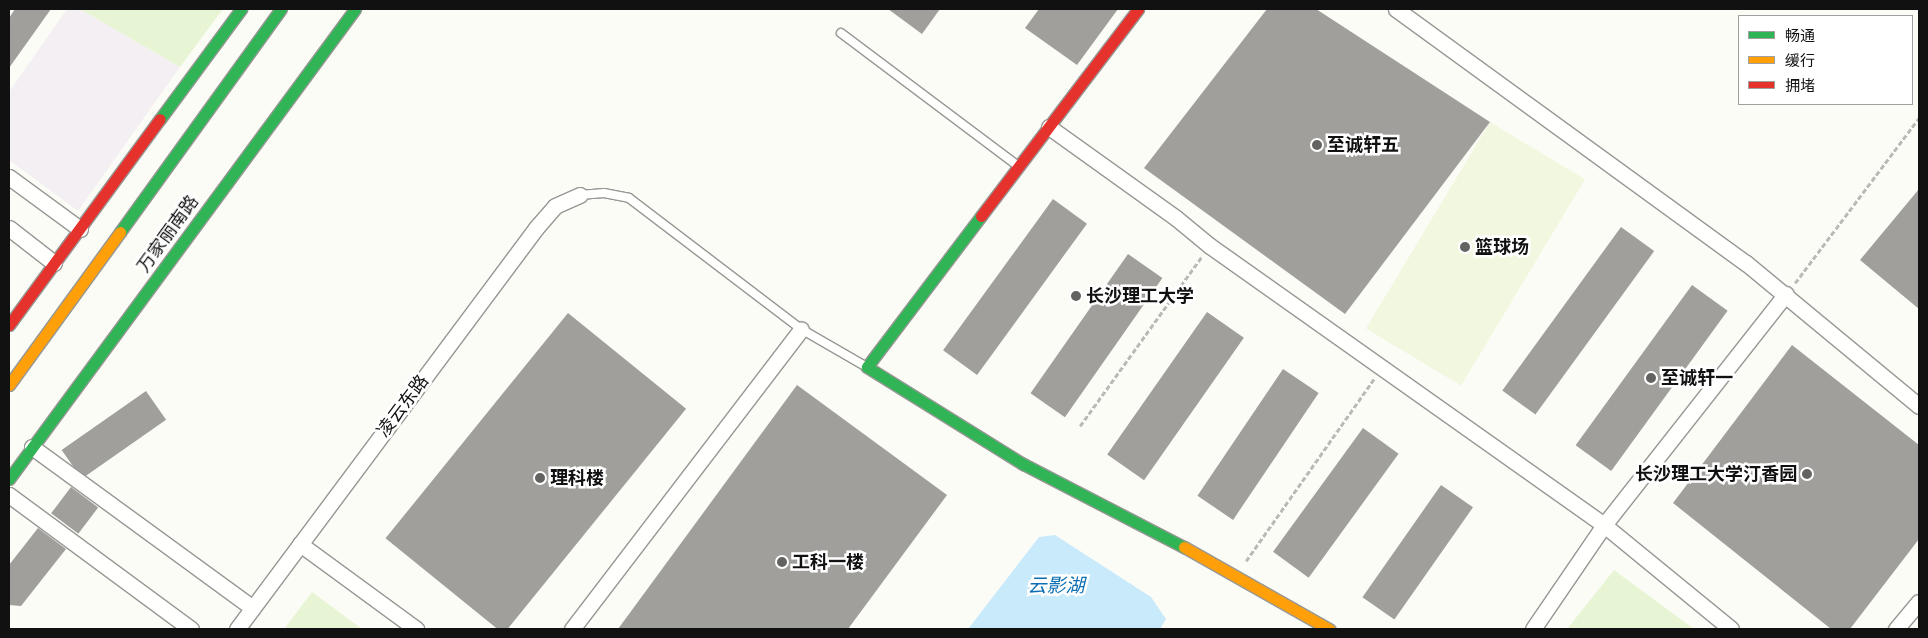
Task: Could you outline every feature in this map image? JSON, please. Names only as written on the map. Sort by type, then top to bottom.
[{"type":"street","points":[[9,325],[241,9]]},
{"type":"street","points":[[9,385],[281,9]]},
{"type":"street","name":"万家丽南路","points":[[9,479],[356,9]]},
{"type":"street","points":[[1138,9],[867,367],[1023,464],[1237,574],[1329,629]]},
{"type":"street","points":[[1396,9],[1786,294],[1919,406]]},
{"type":"street","points":[[1048,127],[1176,218],[1210,246],[1604,525],[1731,629]]},
{"type":"street","points":[[9,177],[80,229]]},
{"type":"street","name":"凌云东路","points":[[237,629],[536,228],[555,206],[580,195]]},
{"type":"street","points":[[9,228],[54,263]]},
{"type":"street","points":[[1533,629],[1604,525],[1786,294]]},
{"type":"street","points":[[572,629],[801,330]]},
{"type":"street","points":[[32,447],[253,608]]},
{"type":"street","points":[[9,495],[192,629]]},
{"type":"street","points":[[300,544],[416,629]]},
{"type":"street","points":[[1896,629],[1919,602]]},
{"type":"lane","points":[[841,34],[1018,166]]},
{"type":"lane","points":[[580,195],[604,193],[629,198],[801,330],[867,367]]},
{"type":"path","points":[[1786,294],[1919,118]]},
{"type":"path","points":[[1080,426],[1210,246]]},
{"type":"path","points":[[1237,574],[1382,368]]},
{"type":"shaded area","points":[[67,9],[80,9],[180,67],[78,211],[9,160],[9,92]]},
{"type":"green space","points":[[80,9],[223,9],[180,67]]},
{"type":"green space","name":"篮球场","points":[[1490,122],[1585,179],[1461,386],[1366,329]]},
{"type":"green space","points":[[1614,570],[1694,629],[1567,629]]},
{"type":"green space","points":[[312,592],[362,629],[284,629]]},
{"type":"water","name":"云影湖","points":[[1055,535],[1151,597],[1166,619],[1160,629],[968,629],[1039,537]]},
{"type":"building","points":[[15,9],[51,9],[9,68],[9,18]]},
{"type":"building","points":[[888,9],[940,9],[922,34]]},
{"type":"building","points":[[1039,9],[1118,9],[1077,65],[1025,28]]},
{"type":"building","name":"至诚轩五","points":[[1267,9],[1316,9],[1490,122],[1345,314],[1144,168]]},
{"type":"building","points":[[1919,189],[1919,309],[1860,260]]},
{"type":"building","points":[[1053,199],[1087,224],[977,375],[943,350]]},
{"type":"building","points":[[1621,227],[1654,251],[1535,415],[1502,390]]},
{"type":"building","points":[[1128,254],[1162,278],[1065,417],[1030,393]]},
{"type":"building","name":"至诚轩一","points":[[1692,285],[1728,311],[1611,471],[1576,445]]},
{"type":"building","points":[[1207,312],[1244,338],[1144,480],[1107,455]]},
{"type":"building","name":"理科楼","points":[[568,313],[686,409],[508,629],[497,629],[385,538]]},
{"type":"building","name":"长沙理工大学汀香园","points":[[1792,345],[1919,445],[1919,539],[1850,629],[1831,629],[1673,503]]},
{"type":"building","points":[[1283,369],[1319,393],[1233,520],[1197,496]]},
{"type":"building","name":"工科一楼","points":[[797,385],[947,495],[848,629],[618,629]]},
{"type":"building","points":[[146,391],[166,420],[82,479],[62,450]]},
{"type":"building","points":[[1363,428],[1399,454],[1309,578],[1273,552]]},
{"type":"building","points":[[1441,485],[1473,507],[1394,620],[1362,597]]},
{"type":"building","points":[[71,487],[98,507],[78,534],[51,513]]},
{"type":"building","points":[[38,528],[66,549],[21,606],[9,605],[9,565]]},
{"type":"traffic: fast","points":[[160,119],[241,9]]},
{"type":"traffic: fast","points":[[120,232],[281,9]]},
{"type":"traffic: fast","points":[[9,479],[355,9]]},
{"type":"traffic: fast","points":[[981,216],[867,367],[1023,464],[1184,547]]},
{"type":"traffic: slow","points":[[9,385],[120,232]]},
{"type":"traffic: slow","points":[[1184,547],[1329,629]]},
{"type":"traffic: jam","points":[[981,216],[1138,9]]},
{"type":"traffic: jam","points":[[9,325],[160,119]]},
{"type":"place","name":"至诚轩五","points":[[1317,145]]},
{"type":"place","name":"篮球场","points":[[1465,247]]},
{"type":"place","name":"长沙理工大学","points":[[1076,296]]},
{"type":"place","name":"至诚轩一","points":[[1651,378]]},
{"type":"place","name":"长沙理工大学汀香园","points":[[1807,474]]},
{"type":"place","name":"理科楼","points":[[540,478]]},
{"type":"place","name":"工科一楼","points":[[782,562]]}]
